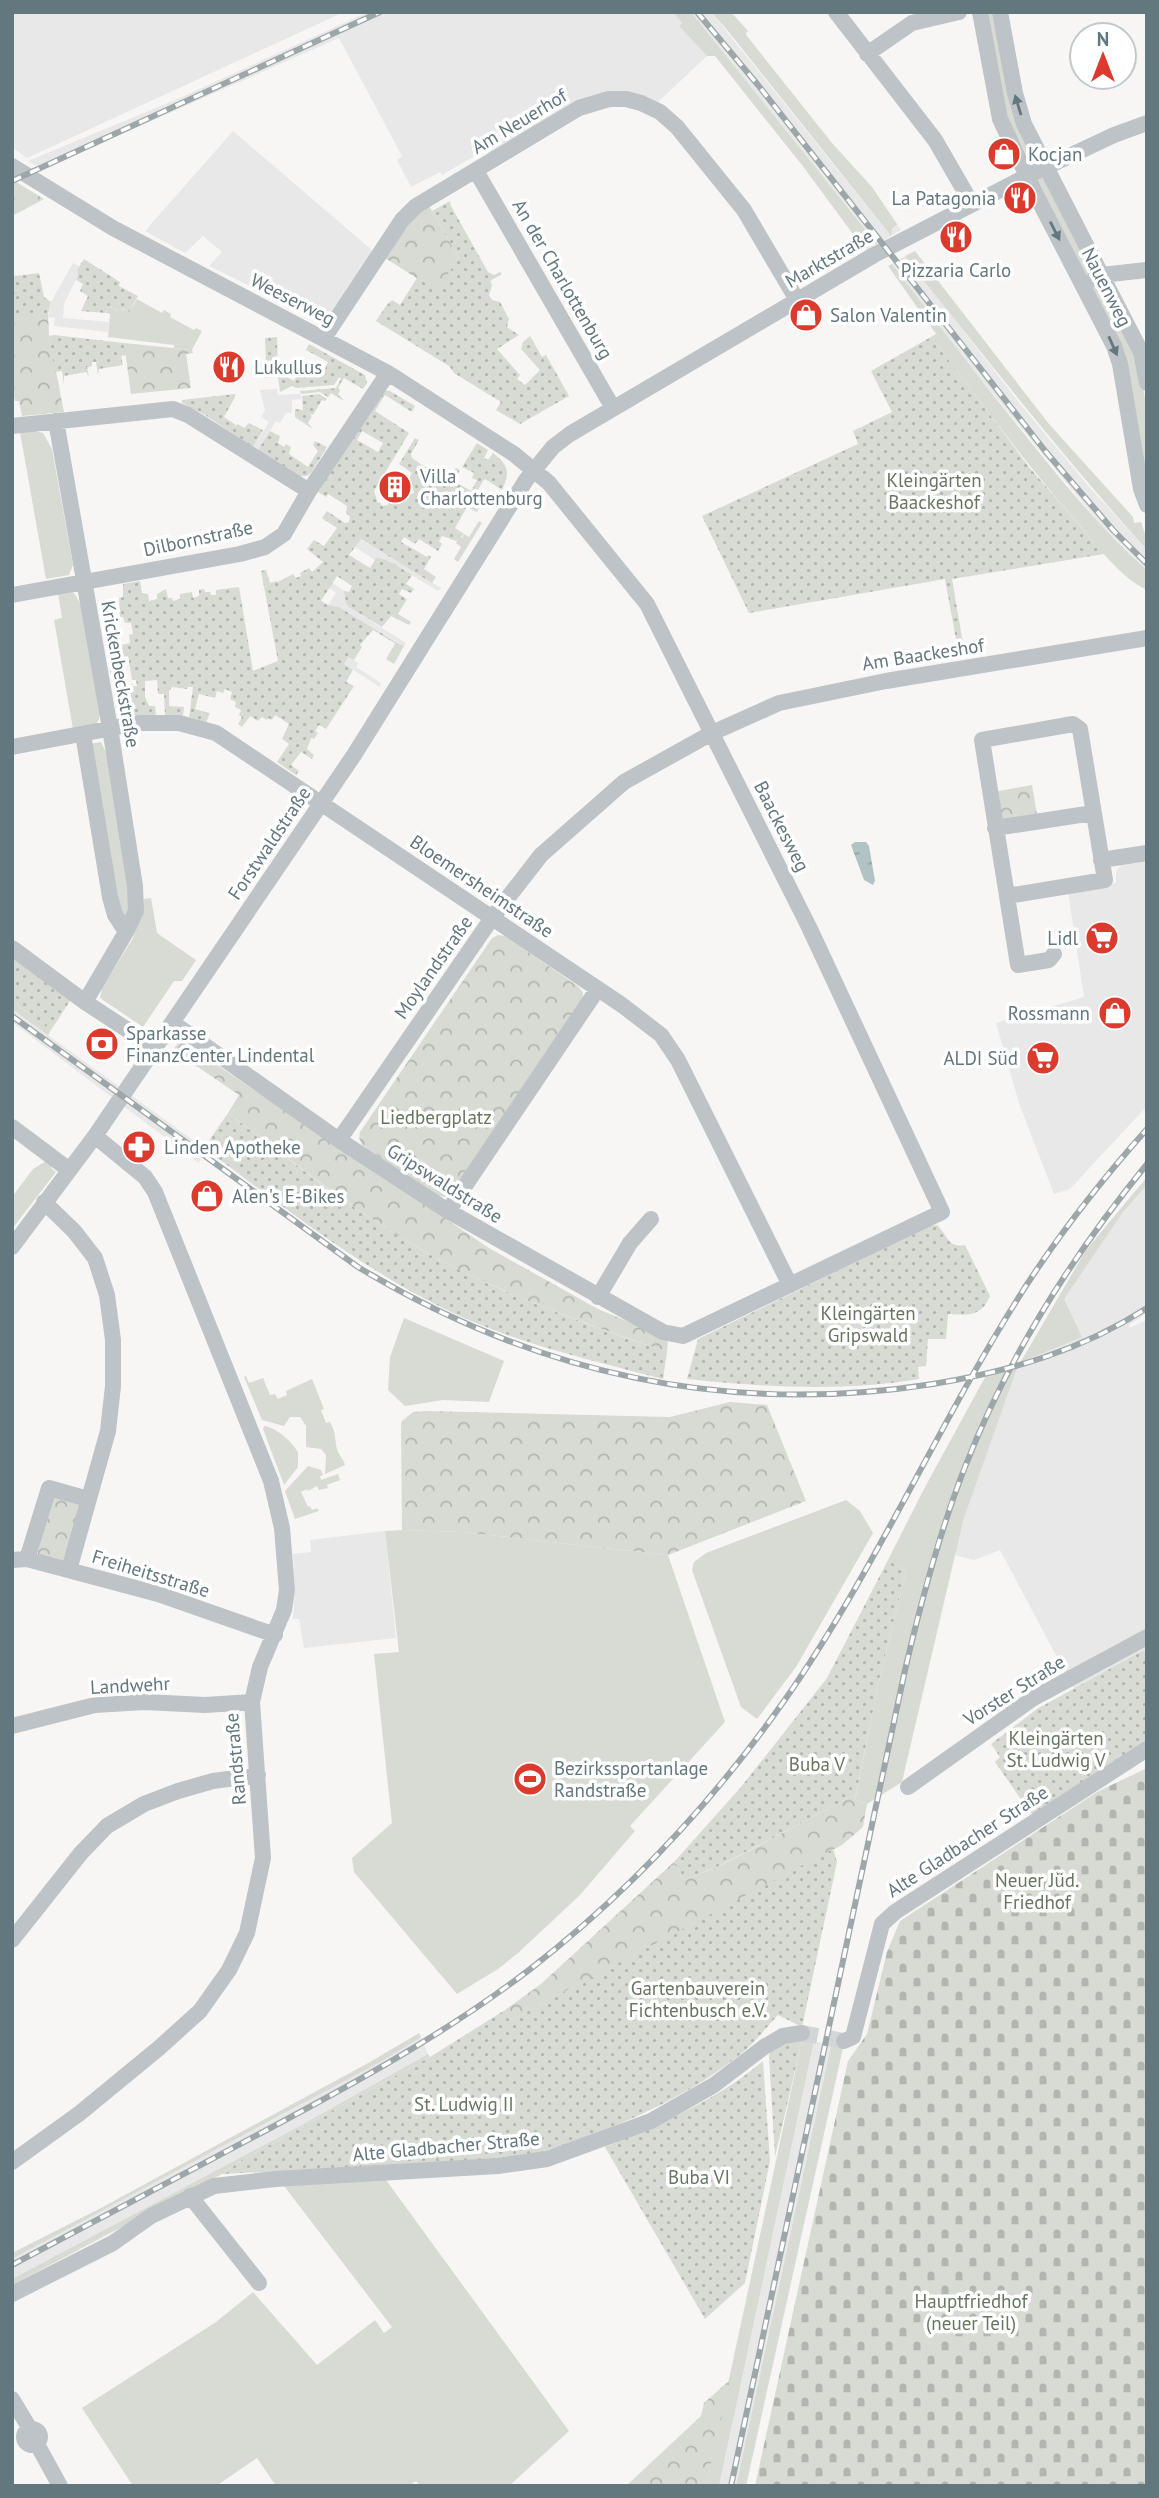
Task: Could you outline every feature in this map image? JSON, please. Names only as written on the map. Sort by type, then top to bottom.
[{"type":"street","points":[[836,12],[935,140],[972,204]]},
{"type":"street","points":[[867,54],[912,23],[959,12]]},
{"type":"street","name":"Nauenweg","points":[[979,12],[1000,119],[1114,346],[1120,364],[1141,489],[1147,505]]},
{"type":"street","name":"Nauenweg","points":[[1000,12],[1024,124],[1054,163],[1101,275],[1142,352],[1147,383]]},
{"type":"street","name":"Am Neuerhof","points":[[324,338],[402,220],[430,197],[579,108],[609,99],[641,103],[660,112],[677,127],[744,210],[797,300]]},
{"type":"street","name":"Marktstraße","points":[[547,453],[570,434],[874,255],[1027,176],[1147,123]]},
{"type":"street","name":"Weeserweg","points":[[12,166],[113,228],[388,373],[514,454],[548,481]]},
{"type":"street","name":"An der Charlottenburg","points":[[476,171],[613,408]]},
{"type":"street","points":[[1083,285],[1101,275],[1147,270]]},
{"type":"street","name":"Dilbornstraße","points":[[12,595],[240,554],[265,547],[284,534],[309,491],[388,373]]},
{"type":"street","points":[[12,426],[164,409],[178,410],[309,491]]},
{"type":"street","name":"Krickenbeckstraße","points":[[56,421],[135,886],[136,911],[127,932],[85,1002]]},
{"type":"street","name":"Forstwaldstraße","points":[[12,1247],[95,1136],[322,803],[391,699],[496,526],[547,453]]},
{"type":"street","name":"Baackesweg","points":[[548,481],[648,604],[814,938],[942,1212]]},
{"type":"street","name":"Am Baackeshof","points":[[712,733],[779,703],[842,689],[1147,638]]},
{"type":"street","name":"Bloemersheimstraße","points":[[12,747],[139,723],[178,723],[216,733],[597,990],[661,1035],[790,1285]]},
{"type":"street","points":[[1007,896],[1105,880],[1080,729],[1073,724],[982,740],[1018,965],[1049,960],[1054,954]]},
{"type":"street","name":"Moylandstraße","points":[[339,1140],[492,918],[541,855],[624,782],[712,733]]},
{"type":"street","points":[[83,734],[110,897],[115,915],[127,932]]},
{"type":"street","points":[[995,828],[1093,813]]},
{"type":"street","points":[[1101,860],[1147,853]]},
{"type":"street","points":[[12,948],[85,1002],[155,1048]]},
{"type":"street","points":[[448,1212],[597,990]]},
{"type":"street","name":"Gripswaldstraße","points":[[173,1023],[339,1140],[448,1212],[663,1332],[683,1336],[942,1212]]},
{"type":"street","points":[[12,1127],[68,1169]]},
{"type":"street","name":"Randstraße","points":[[12,2162],[80,2113],[200,2011],[229,1970],[247,1933],[263,1858],[252,1702],[260,1667],[284,1610],[287,1590],[285,1553],[278,1511],[260,1450],[155,1192],[145,1177],[95,1136]]},
{"type":"street","points":[[44,1202],[74,1231],[95,1258],[107,1295],[113,1340],[113,1386],[108,1431],[69,1570]]},
{"type":"street","points":[[598,1297],[630,1243],[651,1219]]},
{"type":"street","points":[[20,1560],[49,1488],[88,1499]]},
{"type":"street","name":"Freiheitsstraße","points":[[20,1560],[158,1594],[275,1635]]},
{"type":"street","name":"Vorster Straße","points":[[908,1787],[1032,1699],[1147,1637]]},
{"type":"street","name":"Landwehr","points":[[12,1726],[95,1704],[145,1702],[205,1705],[252,1702]]},
{"type":"street","name":"Alte Gladbacher Straße","points":[[844,2042],[853,2037],[883,1924],[895,1912],[1147,1749]]},
{"type":"street","points":[[12,1940],[18,1919],[107,1826],[144,1804],[178,1791],[213,1781],[258,1775]]},
{"type":"street","name":"Alte Gladbacher Straße","points":[[12,2294],[113,2243],[152,2216],[214,2186],[275,2179],[498,2166],[548,2159],[651,2120],[713,2085],[783,2036],[802,2034]]},
{"type":"street","points":[[190,2196],[259,2283]]},
{"type":"street","points":[[12,2399],[26,2441],[60,2486]]},
{"type":"shaded area","points":[[12,12],[344,12],[27,158],[12,147]]},
{"type":"shaded area","points":[[368,12],[673,12],[682,23],[679,26],[707,56],[657,103],[629,93],[489,154],[486,149],[442,175],[440,172],[411,187],[397,160],[402,156],[339,38],[43,169],[28,161],[182,97]]},
{"type":"shaded area","points":[[691,12],[711,12],[889,234],[897,224],[901,230],[865,251],[861,245],[876,242]]},
{"type":"shaded area","points":[[233,131],[373,251],[329,320],[323,322],[209,266],[222,252],[203,236],[185,253],[145,231]]},
{"type":"shaded area","points":[[905,256],[1021,405],[1091,489],[1147,550],[1147,570],[1101,525],[957,350],[892,264]]},
{"type":"shaded area","points":[[73,263],[79,266],[78,275],[64,304],[63,318],[109,322],[108,332],[54,326],[55,318],[48,317],[51,302]]},
{"type":"shaded area","points":[[277,389],[278,395],[301,394],[301,399],[292,400],[292,413],[286,413],[280,423],[276,421],[258,450],[253,447],[269,422],[261,417],[265,410],[260,390]]},
{"type":"shaded area","points":[[360,539],[441,588],[438,591],[387,560],[375,560],[355,547]]},
{"type":"shaded area","points":[[332,583],[345,591],[349,607],[406,643],[404,646],[339,607],[328,605],[336,593],[329,588]]},
{"type":"shaded area","points":[[348,656],[358,663],[356,667],[381,683],[380,687],[344,664]]},
{"type":"shaded area","points":[[1147,861],[1147,1106],[1070,1189],[1054,1194],[1019,1103],[996,1023],[1084,997],[1068,892],[1116,883],[1116,872],[1121,865]]},
{"type":"shaded area","points":[[12,1009],[204,1148],[199,1163],[12,1022]]},
{"type":"shaded area","points":[[1147,1185],[1147,1313],[1130,1324],[1129,1328],[1147,1320],[1147,1649],[1074,1689],[1000,1550],[974,1560],[954,1555],[963,1521],[1019,1363],[1082,1337],[1063,1299],[1123,1212]]},
{"type":"shaded area","points":[[385,1531],[396,1638],[304,1648],[299,1619],[293,1619],[293,1554],[311,1552],[310,1540]]},
{"type":"shaded area","points":[[421,2037],[428,2054],[298,2127],[12,2279],[12,2259],[295,2108]]},
{"type":"shaded area","points":[[814,2041],[831,2045],[736,2486],[719,2486]]},
{"type":"green space","points":[[673,12],[691,12],[877,244],[868,242],[861,245],[802,165],[715,56],[707,56],[679,26],[682,23]]},
{"type":"green space","points":[[711,12],[731,12],[748,31],[747,36],[832,143],[872,187],[897,224],[892,229],[891,236],[728,31]]},
{"type":"green space","points":[[985,12],[995,12],[1035,150],[1026,154],[1008,120]]},
{"type":"green space","points":[[1045,175],[1138,355],[1147,411],[1147,490],[1125,356],[1036,180]]},
{"type":"green space","points":[[16,182],[44,199],[12,216],[12,185]]},
{"type":"green space","points":[[450,201],[488,272],[494,275],[500,272],[502,274],[490,281],[492,285],[489,295],[492,300],[500,302],[509,319],[507,327],[519,335],[497,349],[520,375],[517,379],[525,385],[540,370],[521,349],[523,342],[530,336],[542,357],[546,355],[569,396],[520,424],[496,410],[501,402],[376,321],[392,300],[400,305],[417,278],[437,290],[459,258],[432,211]]},
{"type":"green space","points":[[428,204],[459,258],[437,291],[385,258],[408,224]]},
{"type":"green space","points":[[915,251],[1049,424],[1133,517],[1134,523],[1141,522],[1147,550],[1058,447],[916,271],[905,256]]},
{"type":"green space","points":[[84,259],[120,282],[119,286],[138,296],[129,312],[108,306],[106,313],[81,311],[88,296],[80,291],[83,284],[76,280],[77,270]]},
{"type":"green space","points":[[892,264],[1057,474],[1100,524],[1147,570],[1147,590],[1128,578],[1111,562],[1004,434],[931,337],[936,334],[888,266]]},
{"type":"green space","points":[[39,273],[44,297],[51,302],[48,313],[14,313],[16,276]]},
{"type":"green space","points":[[12,275],[16,276],[15,313],[48,313],[49,336],[64,412],[22,416],[19,401],[15,401],[12,388]]},
{"type":"green space","points":[[137,299],[162,313],[164,310],[171,314],[170,317],[194,330],[196,328],[202,331],[192,350],[174,348],[174,345],[108,337],[108,306],[129,312]]},
{"type":"green space","points":[[49,336],[124,343],[126,355],[121,356],[123,365],[99,369],[98,375],[96,362],[92,362],[92,366],[87,367],[89,377],[86,372],[64,376],[64,385],[62,371],[55,372]]},
{"type":"green space","points":[[277,337],[278,372],[294,381],[300,370],[297,368],[299,365],[312,375],[315,371],[323,374],[328,362],[306,350],[309,344],[365,375],[367,383],[363,389],[344,378],[338,388],[338,395],[342,400],[331,393],[328,397],[320,392],[301,394],[300,391],[336,388],[341,379],[339,377],[334,385],[292,386],[280,392],[278,377],[264,378],[258,375],[258,363],[266,363],[265,338]]},
{"type":"green space","name":"Kleingärten Baackeshof","points":[[931,337],[1030,468],[1104,554],[952,579],[965,655],[959,656],[945,579],[749,613],[702,516],[858,444],[853,431],[892,412],[871,371]]},
{"type":"green space","points":[[124,343],[192,350],[193,353],[186,354],[191,388],[131,394]]},
{"type":"green space","points":[[384,390],[390,391],[415,406],[412,412],[385,395],[375,411],[409,433],[374,491],[378,503],[382,506],[388,505],[390,500],[414,493],[410,477],[412,473],[399,464],[415,438],[419,440],[411,454],[412,458],[425,467],[430,466],[431,470],[444,479],[449,478],[456,468],[460,470],[454,481],[471,491],[477,480],[472,478],[474,473],[462,467],[477,443],[488,450],[484,458],[488,460],[493,453],[502,461],[507,473],[502,490],[485,479],[483,481],[475,496],[482,502],[477,512],[467,507],[455,528],[464,534],[456,541],[442,536],[438,551],[419,539],[415,544],[404,537],[401,542],[431,557],[424,569],[436,577],[432,583],[361,539],[349,555],[370,568],[376,558],[386,560],[412,575],[406,584],[414,589],[411,593],[402,589],[399,594],[407,599],[398,614],[411,622],[409,625],[391,616],[382,627],[349,607],[344,591],[349,592],[352,586],[337,576],[321,601],[339,607],[396,644],[373,630],[360,645],[362,647],[354,660],[348,657],[344,664],[353,670],[346,682],[354,686],[326,729],[319,725],[315,731],[318,733],[314,739],[311,738],[307,749],[314,755],[312,759],[301,752],[291,765],[299,771],[296,775],[277,762],[289,744],[282,739],[289,724],[275,715],[272,720],[262,717],[258,721],[250,716],[242,727],[238,724],[242,717],[239,715],[241,710],[235,707],[236,702],[230,699],[232,692],[225,689],[223,693],[217,691],[215,698],[199,694],[195,709],[210,713],[206,723],[189,718],[193,687],[172,687],[169,691],[169,706],[184,707],[183,716],[165,716],[164,694],[158,694],[157,680],[145,681],[145,697],[149,706],[155,706],[156,716],[129,719],[117,711],[109,665],[113,665],[115,673],[119,673],[121,686],[137,686],[136,680],[132,680],[128,656],[122,657],[121,645],[130,643],[129,635],[133,634],[131,623],[125,623],[123,617],[120,617],[119,598],[123,597],[123,584],[140,581],[142,593],[148,594],[149,601],[157,599],[157,594],[166,589],[168,598],[173,601],[180,599],[180,594],[192,592],[193,598],[199,596],[199,590],[204,589],[211,595],[216,595],[216,590],[239,587],[253,671],[278,661],[261,571],[266,570],[270,583],[278,582],[293,574],[296,578],[301,576],[300,573],[309,568],[312,572],[323,562],[307,549],[314,540],[324,546],[337,528],[322,518],[327,511],[345,523],[349,522],[350,517],[346,513],[347,506],[328,494],[326,497],[318,492],[377,394]],"holes":[[[362,431],[383,443],[378,452],[357,440]]]},
{"type":"green space","points":[[235,394],[224,417],[236,425],[234,428],[238,424],[244,428],[249,423],[263,430],[253,447],[182,403],[182,400]]},
{"type":"green space","points":[[319,394],[327,399],[322,400],[313,415],[308,413],[312,416],[308,423],[313,429],[295,417],[295,409],[303,410],[302,396]]},
{"type":"green space","points":[[270,431],[280,436],[278,443],[291,447],[289,454],[308,467],[318,451],[313,445],[315,441],[327,447],[311,473],[299,476],[258,450]]},
{"type":"green space","points":[[20,432],[43,433],[52,449],[73,565],[69,575],[46,579]]},
{"type":"green space","points":[[479,521],[482,523],[458,562],[454,559],[461,547],[456,543],[459,536],[462,538],[464,534],[469,537]]},
{"type":"green space","points":[[73,591],[81,605],[100,713],[95,725],[73,729],[54,620],[62,618],[58,593]]},
{"type":"green space","points":[[396,642],[404,646],[394,664],[386,659]]},
{"type":"green space","points":[[101,742],[107,755],[130,890],[128,918],[122,920],[89,744]]},
{"type":"green space","points":[[1032,785],[1037,815],[1003,821],[994,792]]},
{"type":"green space","points":[[151,898],[157,933],[196,960],[182,981],[174,981],[143,1027],[100,998],[102,988],[133,938],[144,899]]},
{"type":"green space","name":"Liedbergplatz","points":[[505,936],[579,987],[583,993],[582,999],[450,1194],[445,1197],[438,1196],[362,1145],[360,1132],[492,938]]},
{"type":"green space","points":[[12,957],[72,998],[51,1030],[12,1001]]},
{"type":"green space","points":[[12,1001],[51,1030],[48,1035],[12,1009]]},
{"type":"green space","points":[[180,1040],[489,1248],[598,1309],[668,1338],[667,1352],[501,1289],[448,1264],[390,1231],[228,1113],[239,1095],[173,1050]]},
{"type":"green space","points":[[228,1113],[390,1231],[448,1264],[529,1301],[667,1352],[663,1379],[503,1333],[451,1312],[386,1277],[324,1236],[204,1148]]},
{"type":"green space","points":[[48,1160],[54,1164],[51,1168],[56,1172],[12,1229],[12,1197],[33,1169]]},
{"type":"green space","points":[[1147,1177],[1147,1185],[1123,1212],[1064,1299],[1082,1337],[1020,1362],[1086,1250]]},
{"type":"green space","name":"Kleingärten Gripswald","points":[[937,1225],[951,1243],[965,1245],[990,1296],[978,1311],[962,1315],[948,1314],[946,1339],[928,1339],[926,1366],[918,1367],[919,1379],[861,1386],[803,1387],[687,1379],[698,1339],[930,1226]]},
{"type":"green space","points":[[404,1318],[504,1361],[489,1402],[443,1400],[405,1406],[388,1390],[390,1357]]},
{"type":"green space","points":[[1019,1363],[963,1521],[902,1782],[867,1804],[855,1800],[880,1676],[906,1571],[888,1560],[989,1370]]},
{"type":"green space","points":[[246,1376],[249,1383],[263,1378],[270,1395],[275,1394],[278,1399],[287,1395],[286,1391],[312,1379],[324,1409],[321,1410],[326,1423],[330,1422],[332,1426],[337,1449],[345,1465],[325,1474],[326,1455],[321,1449],[306,1447],[306,1426],[300,1417],[290,1417],[284,1426],[262,1420],[244,1377]]},
{"type":"green space","points":[[730,1402],[767,1405],[806,1501],[668,1555],[462,1532],[402,1530],[401,1422],[413,1412],[670,1417]]},
{"type":"green space","points":[[264,1426],[274,1429],[298,1452],[298,1467],[284,1485],[263,1429]]},
{"type":"green space","points":[[308,1466],[321,1470],[321,1480],[338,1474],[340,1480],[327,1485],[328,1488],[319,1490],[317,1486],[301,1492],[308,1507],[312,1510],[317,1508],[319,1511],[295,1519],[285,1491]]},
{"type":"green space","points":[[52,1495],[81,1504],[65,1560],[61,1561],[37,1555]]},
{"type":"green space","points":[[846,1500],[860,1511],[873,1533],[796,1667],[757,1719],[741,1707],[692,1570],[694,1562],[706,1553]]},
{"type":"green space","name":"Bezirkssportanlage Randstraße","points":[[385,1531],[462,1532],[668,1555],[725,1722],[630,1826],[635,1831],[580,1895],[518,1953],[498,1969],[457,1994],[354,1872],[352,1858],[392,1823],[374,1654],[399,1652]]},
{"type":"green space","name":"Buba V","points":[[888,1560],[906,1571],[880,1676],[856,1794],[719,1866],[684,1880],[674,1862],[741,1787],[827,1678]]},
{"type":"green space","name":"Kleingärten St. Ludwig V","points":[[1144,1650],[1147,1655],[1147,1745],[1034,1818],[995,1762],[1000,1757],[991,1744],[1037,1709]]},
{"type":"green space","name":"Hauptfriedhof (neuer Teil)","points":[[1147,1768],[1147,2486],[755,2486],[848,2061],[867,2034],[887,1952],[900,1921],[1097,1792]]},
{"type":"green space","points":[[856,1794],[855,1800],[867,1804],[863,1827],[842,1845],[511,2020],[505,2010],[541,1984],[674,1862],[684,1880],[720,1866]]},
{"type":"green space","points":[[833,1849],[837,1862],[802,2027],[778,2015],[737,2057],[714,2074],[664,2103],[583,2138],[529,2156],[528,2159],[222,2174],[242,2160],[430,2057],[505,2010],[511,2020]]},
{"type":"green space","points":[[419,2033],[421,2037],[382,2061],[12,2259],[12,2253],[101,2208]]},
{"type":"green space","points":[[802,2040],[814,2041],[719,2486],[706,2486]]},
{"type":"green space","points":[[802,2040],[775,2157],[769,2056],[778,2045]]},
{"type":"green space","points":[[831,2045],[843,2048],[746,2486],[736,2486]]},
{"type":"green space","points":[[428,2054],[430,2057],[242,2160],[222,2174],[12,2285],[12,2279],[298,2127]]},
{"type":"green space","name":"Buba VI","points":[[763,2061],[770,2161],[745,2283],[705,2319],[605,2147],[707,2099]]},
{"type":"green space","points":[[386,2180],[569,2431],[509,2486],[420,2486],[416,2481],[409,2486],[276,2486],[257,2458],[216,2486],[133,2486],[82,2408],[216,2322],[253,2292],[317,2365],[375,2320],[384,2333],[392,2327],[284,2186]]},
{"type":"green space","points":[[730,2380],[706,2486],[626,2486],[701,2416],[704,2403]]},
{"type":"water","points":[[855,842],[866,842],[869,846],[875,881],[873,885],[864,880],[851,845]]},
{"type":"tunnel","points":[[802,2033],[844,2041]]},
{"type":"railway","points":[[12,181],[380,12]]},
{"type":"railway","points":[[697,12],[758,85],[1046,452],[1113,530],[1147,564]]},
{"type":"railway","points":[[12,1016],[358,1267],[425,1304],[494,1335],[564,1359],[635,1378],[708,1389],[782,1394],[857,1393],[933,1384],[1017,1366],[1070,1348],[1147,1308]]},
{"type":"railway","points":[[12,2265],[330,2096],[465,2016],[565,1941],[667,1845],[728,1775],[784,1701],[846,1603],[1017,1300],[1078,1212],[1147,1129]]},
{"type":"railway","points":[[731,2486],[905,1670],[939,1542],[982,1426],[1022,1347],[1068,1271],[1147,1164]]},
{"type":"place","name":"Kocjan","points":[[1004,154]]},
{"type":"place","name":"La Patagonia","points":[[1020,198]]},
{"type":"place","name":"Pizzaria Carlo","points":[[956,237]]},
{"type":"place","name":"Salon Valentin","points":[[806,315]]},
{"type":"place","name":"Lukullus","points":[[229,367]]},
{"type":"place","name":"Villa Charlottenburg","points":[[395,487]]},
{"type":"place","name":"Lidl","points":[[1102,938]]},
{"type":"place","name":"Rossmann","points":[[1115,1013]]},
{"type":"place","name":"Sparkasse FinanzCenter Lindental","points":[[102,1044]]},
{"type":"place","name":"ALDI Süd","points":[[1043,1058]]},
{"type":"place","name":"Linden Apotheke","points":[[139,1147]]},
{"type":"place","name":"Alen's E-Bikes","points":[[207,1196]]},
{"type":"place","name":"Bezirkssportanlage Randstraße","points":[[530,1779]]},
{"type":"park label","name":"Neuer Jüd. Friedhof","points":[[1037,1891]]},
{"type":"park label","name":"Gartenbauverein Fichtenbusch e.V.","points":[[698,1999]]},
{"type":"park label","name":"St. Ludwig II","points":[[464,2104]]}]
